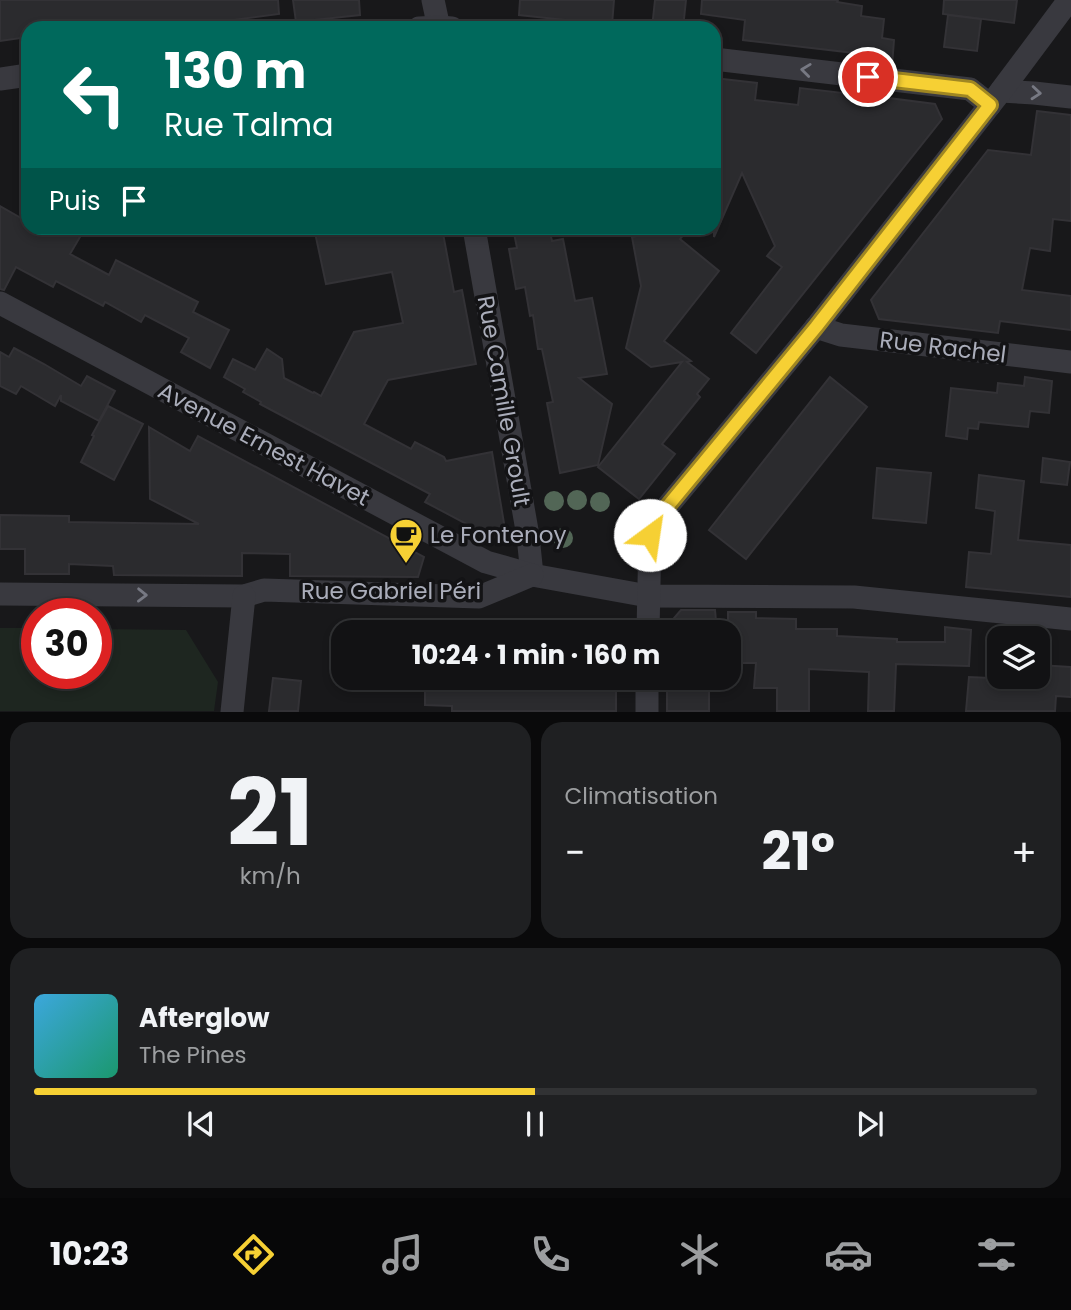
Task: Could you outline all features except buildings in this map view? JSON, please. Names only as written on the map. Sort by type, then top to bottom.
[{"type":"street","points":[[433,0],[436,21]]},
{"type":"street","points":[[648,620],[650,535],[653,524],[816,327],[1069,0]]},
{"type":"street","points":[[721,60],[970,89],[995,98],[1034,93],[1071,97]]},
{"type":"street","points":[[0,79],[21,76]]},
{"type":"street","name":"Rue Camille Groult","points":[[475,235],[528,536],[532,575]]},
{"type":"street","name":"Avenue Ernest Havet","points":[[0,303],[486,562],[532,575]]},
{"type":"street","name":"Rue Rachel","points":[[816,327],[841,335],[1071,362]]},
{"type":"street","points":[[532,575],[648,596],[854,597],[1071,619]]},
{"type":"street","name":"Rue Gabriel Péri","points":[[0,594],[244,596],[264,590],[479,597],[532,575]]},
{"type":"street","points":[[232,712],[244,596]]},
{"type":"street","points":[[647,690],[647,712]]},
{"type":"shaded area","points":[[0,628],[21,628],[21,689],[112,689],[112,629],[186,630],[218,682],[214,711],[0,711]]},
{"type":"place","name":"Le Fontenoy","points":[[406,565]]},
{"type":"route","points":[[650,535],[653,524],[816,327],[990,105],[970,89],[868,77]]}]
